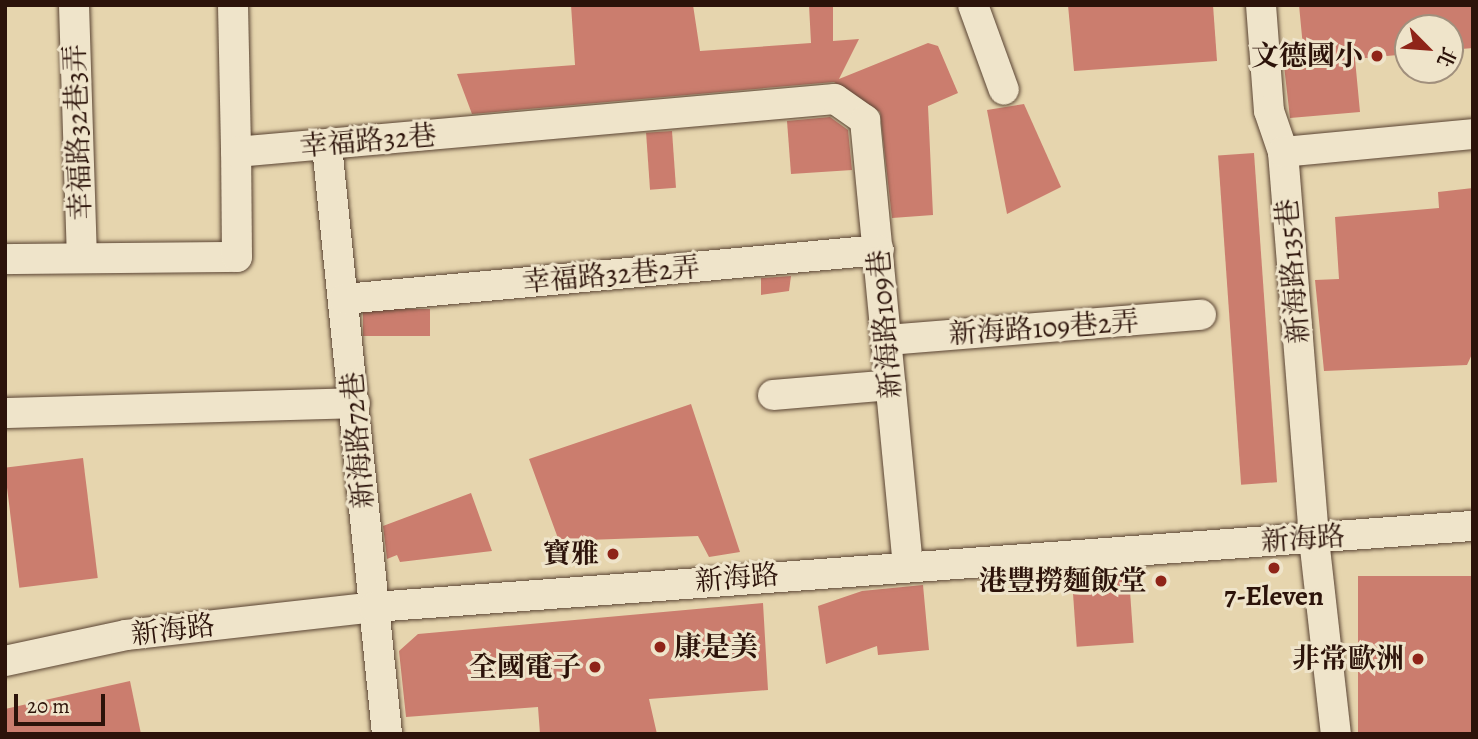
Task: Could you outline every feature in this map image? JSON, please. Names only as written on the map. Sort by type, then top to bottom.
[{"type":"street","name":"幸福路32巷3弄","points":[[74,5],[82,258]]},
{"type":"street","points":[[5,259],[237,257],[233,5]]},
{"type":"street","points":[[972,5],[1004,90]]},
{"type":"street","name":"新海路135巷","points":[[1261,5],[1269,111],[1283,152],[1314,539],[1336,734]]},
{"type":"street","name":"幸福路32巷","points":[[236,152],[835,99]]},
{"type":"street","name":"新海路109巷","points":[[835,99],[865,120],[908,565]]},
{"type":"street","points":[[1283,152],[1473,134]]},
{"type":"street","name":"新海路72巷","points":[[327,146],[387,734]]},
{"type":"street","name":"幸福路32巷2弄","points":[[344,299],[878,250]]},
{"type":"street","name":"新海路109巷2弄","points":[[887,340],[1201,315]]},
{"type":"street","points":[[774,395],[891,385]]},
{"type":"street","points":[[5,413],[355,402]]},
{"type":"street","name":"新海路","points":[[5,661],[126,635],[373,607],[908,565],[1473,526]]},
{"type":"building","points":[[571,5],[693,5],[700,51],[811,43],[809,5],[833,5],[833,41],[859,39],[839,79],[928,43],[938,46],[958,93],[928,106],[933,215],[892,218],[880,112],[834,82],[472,114],[457,74],[575,65]]},
{"type":"building","points":[[1068,5],[1213,5],[1217,61],[1074,71]]},
{"type":"building","points":[[1299,5],[1473,5],[1473,48],[1464,49],[1464,14],[1394,14],[1394,55],[1355,59],[1360,112],[1290,118],[1282,48],[1303,47]]},
{"type":"building","points":[[1024,104],[1061,187],[1007,214],[987,110]]},
{"type":"building","points":[[830,117],[848,130],[852,170],[791,174],[787,121]]},
{"type":"building","points":[[672,131],[676,188],[650,190],[646,133]]},
{"type":"building","points":[[1254,153],[1277,482],[1241,485],[1218,156]]},
{"type":"building","points":[[1473,188],[1473,352],[1467,365],[1324,371],[1315,280],[1339,279],[1335,217],[1439,208],[1438,192]]},
{"type":"building","points":[[791,276],[789,291],[761,295],[761,278]]},
{"type":"building","points":[[363,309],[430,309],[430,336],[363,336]]},
{"type":"building","points":[[691,404],[740,552],[709,557],[698,536],[559,541],[529,459]]},
{"type":"building","points":[[83,458],[98,578],[19,588],[5,468]]},
{"type":"building","points":[[471,493],[492,551],[400,562],[397,555],[387,559],[383,526]]},
{"type":"building","name":"非常歐洲","points":[[1358,576],[1473,576],[1473,734],[1358,734]]},
{"type":"building","points":[[1129,577],[1134,643],[1077,647],[1072,581]]},
{"type":"building","points":[[923,585],[929,650],[878,655],[877,646],[826,664],[818,606],[862,591]]},
{"type":"building","points":[[763,603],[768,690],[649,699],[657,734],[540,734],[538,707],[406,717],[399,651],[418,634]]},
{"type":"building","points":[[130,681],[141,734],[5,734],[5,709]]},
{"type":"place","name":"文德國小","points":[[1377,56]]},
{"type":"place","name":"寶雅","points":[[613,554]]},
{"type":"place","name":"7-Eleven","points":[[1274,568]]},
{"type":"place","name":"港豐撈麵飯堂","points":[[1161,581]]},
{"type":"place","name":"康是美","points":[[660,647]]},
{"type":"place","name":"非常歐洲","points":[[1418,659]]},
{"type":"place","name":"全國電子","points":[[595,667]]}]
